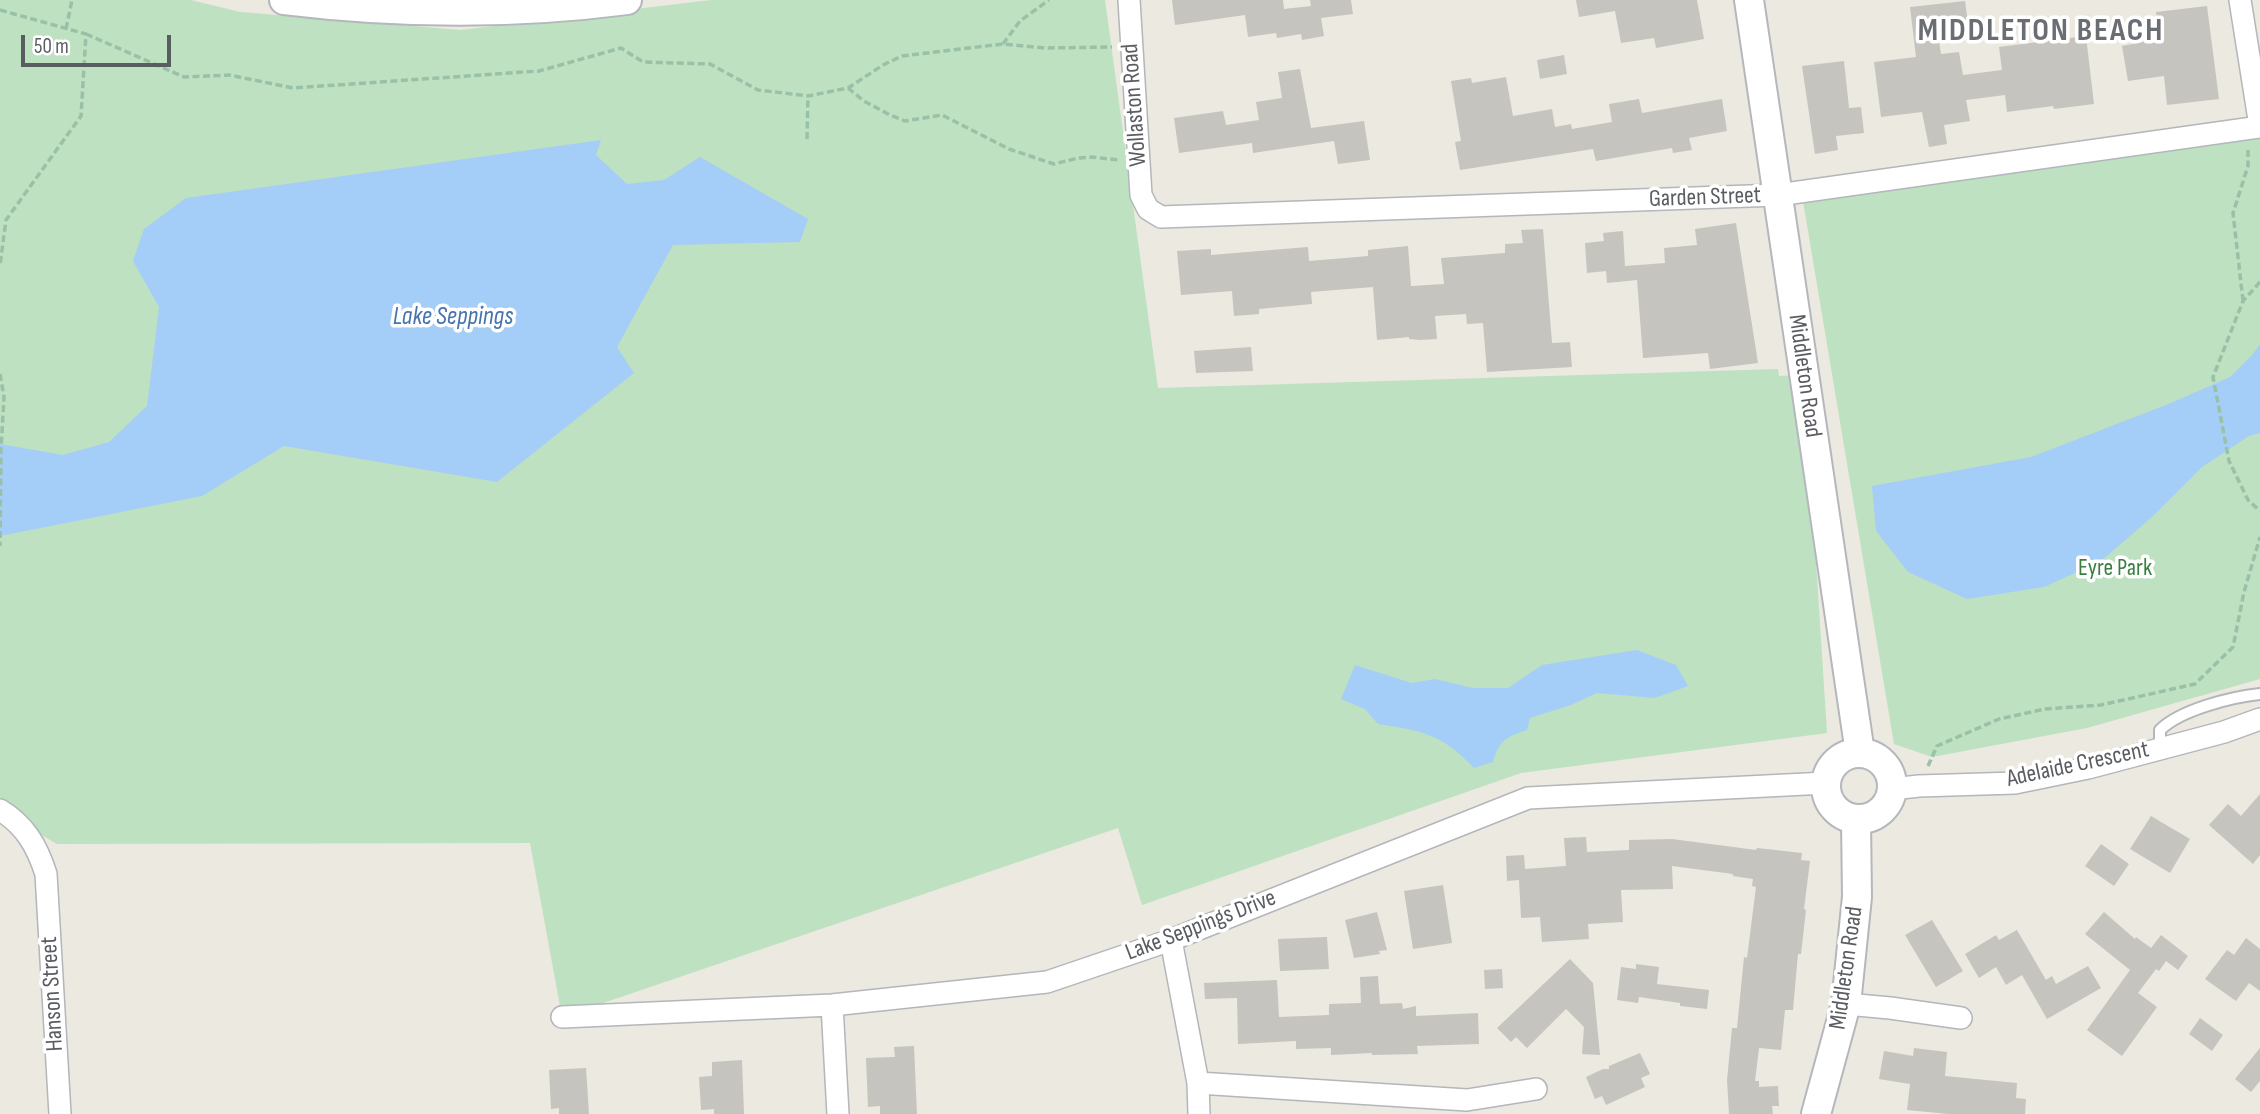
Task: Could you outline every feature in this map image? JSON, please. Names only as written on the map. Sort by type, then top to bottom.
[{"type":"main road","points":[[284,0],[348,8],[456,12],[593,5],[627,0]]},
{"type":"main road","name":"Middleton Road","points":[[1749,0],[1860,753]]},
{"type":"main road","points":[[1860,753],[1873,756],[1884,764],[1891,776],[1906,788],[1880,812],[1869,818],[1856,820],[1843,816],[1833,807],[1827,796],[1826,783],[1829,771],[1837,761],[1860,753]]},
{"type":"main road","name":"Middleton Road","points":[[1816,1114],[1846,1004],[1857,897],[1856,820]]},
{"type":"street","name":"Wollaston Road","points":[[1129,0],[1141,195],[1148,209]]},
{"type":"street","points":[[2240,0],[2256,128]]},
{"type":"street","name":"Garden Street","points":[[1148,209],[1161,217],[1778,195],[2256,128]]},
{"type":"street","name":"Adelaide Crescent","points":[[1906,788],[2015,783],[2088,768],[2224,732],[2260,719]]},
{"type":"street","name":"Lake Seppings Drive","points":[[562,1017],[832,1005],[1047,982],[1171,940],[1528,798],[1826,783]]},
{"type":"street","name":"Hanson Street","points":[[0,810],[14,818],[28,833],[40,854],[46,874],[60,1114]]},
{"type":"street","points":[[1171,940],[1198,1083],[1199,1114]]},
{"type":"street","points":[[1846,1004],[1961,1018]]},
{"type":"street","points":[[832,1005],[838,1114]]},
{"type":"street","points":[[1198,1083],[1375,1105],[1467,1100],[1536,1089]]},
{"type":"lane","points":[[2160,747],[2160,730],[2169,720],[2241,696],[2260,694]]},
{"type":"path","points":[[66,29],[72,0]]},
{"type":"path","points":[[1003,44],[1020,21],[1049,0]]},
{"type":"path","points":[[0,10],[86,34],[184,77],[222,74],[293,88],[539,71],[621,48],[643,62],[710,64],[758,90],[808,96],[848,88],[902,56],[1003,44],[1045,48],[1132,47]]},
{"type":"path","points":[[0,265],[6,220],[81,116],[86,34]]},
{"type":"path","points":[[848,88],[864,101],[905,121],[942,115],[1009,149],[1054,164],[1092,157],[1139,163]]},
{"type":"path","points":[[807,139],[808,96]]},
{"type":"path","points":[[2243,301],[2233,213],[2248,166],[2256,128]]},
{"type":"path","points":[[2260,282],[2243,301],[2213,377],[2229,461],[2248,500],[2260,511]]},
{"type":"path","points":[[0,374],[4,397],[0,546]]},
{"type":"path","points":[[1906,788],[1937,746],[1999,719],[2045,709],[2101,705],[2194,684],[2233,648],[2244,592],[2260,537]]},
{"type":"green space","points":[[0,0],[191,0],[240,12],[461,30],[711,0],[1105,0],[1158,388],[1778,369],[1779,376],[1804,375],[1827,733],[1521,773],[1142,905],[1118,828],[562,1017],[530,843],[57,844],[0,811]]},
{"type":"green space","name":"Eyre Park","points":[[2260,137],[2260,679],[2087,728],[1932,757],[1894,744],[1803,201]]},
{"type":"water","name":"Lake Seppings","points":[[601,140],[596,155],[627,184],[664,180],[700,157],[808,219],[800,242],[673,245],[617,347],[634,373],[497,482],[284,446],[202,496],[0,536],[0,444],[63,455],[109,442],[147,406],[159,307],[133,261],[144,229],[186,198]]},
{"type":"water","points":[[2260,344],[2260,433],[2249,436],[2202,467],[2153,516],[2101,561],[2044,587],[1967,599],[1908,572],[1876,531],[1872,486],[2031,457],[2171,403],[2230,377]]},
{"type":"water","points":[[1637,650],[1676,665],[1688,686],[1655,698],[1597,693],[1571,705],[1530,718],[1527,730],[1509,737],[1501,744],[1493,762],[1474,768],[1441,741],[1420,732],[1378,724],[1365,709],[1341,699],[1355,665],[1412,683],[1435,679],[1473,688],[1508,688],[1542,665]]},
{"type":"building","points":[[1172,0],[1283,0],[1284,9],[1311,6],[1310,0],[1351,0],[1353,14],[1321,18],[1324,36],[1302,40],[1301,34],[1277,38],[1276,33],[1248,37],[1245,15],[1175,25]]},
{"type":"building","points":[[1576,0],[1697,0],[1704,39],[1656,48],[1654,38],[1621,43],[1615,11],[1579,17]]},
{"type":"building","points":[[1965,1],[1968,23],[1937,28],[1941,54],[1959,52],[1963,75],[2002,70],[1999,47],[2086,36],[2094,104],[2007,112],[2005,95],[1966,100],[1970,121],[1944,125],[1947,144],[1929,147],[1922,112],[1881,117],[1874,62],[1916,57],[1910,7]]},
{"type":"building","points":[[2207,6],[2219,99],[2167,105],[2164,76],[2128,81],[2122,46],[2159,39],[2156,12]]},
{"type":"building","points":[[1564,55],[1567,74],[1540,79],[1537,60]]},
{"type":"building","points":[[1844,61],[1849,108],[1861,107],[1864,133],[1836,136],[1838,150],[1815,154],[1802,66]]},
{"type":"building","points":[[1300,69],[1311,128],[1364,121],[1370,160],[1338,164],[1334,141],[1253,153],[1252,143],[1179,153],[1174,118],[1223,111],[1226,125],[1259,120],[1256,102],[1282,98],[1278,72]]},
{"type":"building","points":[[1506,77],[1513,116],[1552,109],[1555,127],[1571,124],[1572,129],[1612,122],[1609,104],[1639,99],[1642,113],[1722,99],[1727,131],[1689,138],[1692,150],[1673,153],[1672,148],[1596,161],[1593,149],[1460,170],[1455,142],[1461,141],[1451,81],[1471,78],[1472,83]]},
{"type":"building","points":[[1736,223],[1758,363],[1710,369],[1708,353],[1643,358],[1637,280],[1607,283],[1606,271],[1587,273],[1585,243],[1604,241],[1603,233],[1623,231],[1625,266],[1665,263],[1664,248],[1697,245],[1695,229]]},
{"type":"building","points":[[1543,229],[1552,343],[1570,342],[1572,367],[1487,372],[1483,323],[1467,324],[1466,314],[1435,316],[1437,339],[1420,340],[1409,337],[1377,340],[1373,287],[1311,292],[1312,304],[1259,309],[1259,314],[1234,316],[1232,291],[1181,295],[1177,251],[1211,249],[1211,255],[1308,247],[1309,261],[1368,256],[1368,250],[1408,246],[1411,286],[1444,284],[1441,258],[1505,253],[1505,244],[1523,243],[1521,230]]},
{"type":"building","points":[[1251,347],[1253,371],[1196,373],[1194,351]]},
{"type":"building","points":[[2260,794],[2260,855],[2253,864],[2209,825],[2228,804],[2241,816]]},
{"type":"building","points":[[2151,816],[2190,839],[2170,873],[2130,849]]},
{"type":"building","points":[[1586,837],[1587,852],[1629,850],[1629,840],[1672,839],[1802,853],[1801,860],[1810,861],[1793,1010],[1785,1010],[1781,1050],[1759,1048],[1755,1081],[1759,1081],[1759,1087],[1778,1086],[1779,1106],[1772,1106],[1773,1114],[1729,1114],[1727,1080],[1732,1028],[1737,1028],[1744,957],[1747,958],[1756,887],[1752,886],[1753,879],[1672,866],[1673,889],[1621,890],[1623,922],[1588,924],[1589,939],[1542,942],[1540,917],[1521,918],[1519,880],[1507,881],[1506,856],[1524,855],[1525,869],[1566,866],[1564,838]]},
{"type":"building","points":[[2101,844],[2129,864],[2114,886],[2085,866]]},
{"type":"building","points":[[1443,885],[1452,943],[1413,949],[1404,891]]},
{"type":"building","points":[[1377,912],[1387,950],[1379,951],[1380,954],[1354,958],[1345,920]]},
{"type":"building","points":[[2104,912],[2135,939],[2136,937],[2151,948],[2161,935],[2188,956],[2178,970],[2166,961],[2159,971],[2156,969],[2138,993],[2157,1007],[2122,1056],[2087,1030],[2130,970],[2085,934]]},
{"type":"building","points":[[1932,920],[1963,971],[1936,987],[1905,935]]},
{"type":"building","points":[[2017,930],[2046,980],[2052,976],[2056,984],[2088,966],[2101,988],[2047,1019],[2022,975],[2006,985],[1996,967],[1979,978],[1965,954],[1996,935],[1999,940]]},
{"type":"building","points":[[1327,937],[1329,969],[1280,971],[1278,939]]},
{"type":"building","points":[[2246,938],[2260,949],[2260,991],[2249,983],[2236,1001],[2205,979],[2227,950],[2234,955]]},
{"type":"building","points":[[1570,959],[1593,983],[1600,1055],[1582,1054],[1584,1027],[1566,1009],[1527,1048],[1516,1037],[1511,1042],[1497,1028]]},
{"type":"building","points":[[1636,964],[1659,967],[1657,984],[1709,990],[1707,1009],[1639,997],[1638,1003],[1617,1000],[1621,967],[1636,969]]},
{"type":"building","points":[[1502,969],[1503,988],[1485,989],[1484,970]]},
{"type":"building","points":[[1378,976],[1380,1004],[1402,1003],[1403,1009],[1416,1006],[1416,1016],[1478,1013],[1479,1044],[1417,1046],[1418,1054],[1331,1055],[1331,1048],[1296,1049],[1296,1041],[1238,1044],[1237,998],[1205,999],[1204,983],[1277,980],[1279,1017],[1329,1015],[1329,1004],[1361,1003],[1360,977]]},
{"type":"building","points":[[2200,1018],[2223,1035],[2212,1051],[2189,1034]]},
{"type":"building","points":[[914,1046],[917,1114],[880,1114],[880,1106],[868,1107],[866,1058],[895,1057],[894,1047]]},
{"type":"building","points":[[1914,1048],[1947,1052],[1945,1076],[2017,1083],[2016,1098],[2026,1099],[2025,1114],[1948,1114],[1907,1110],[1910,1084],[1879,1079],[1884,1051],[1913,1056]]},
{"type":"building","points":[[2260,1048],[2260,1081],[2251,1092],[2235,1079]]},
{"type":"building","points":[[1640,1053],[1650,1074],[1641,1078],[1645,1087],[1606,1105],[1602,1096],[1595,1099],[1586,1077]]},
{"type":"building","points":[[742,1060],[744,1114],[714,1114],[714,1109],[701,1110],[699,1077],[712,1076],[712,1062]]},
{"type":"building","points":[[586,1068],[589,1114],[559,1114],[559,1108],[551,1109],[549,1070]]},
{"type":"district","name":"MIDDLETON BEACH","points":[[2041,32]]}]
